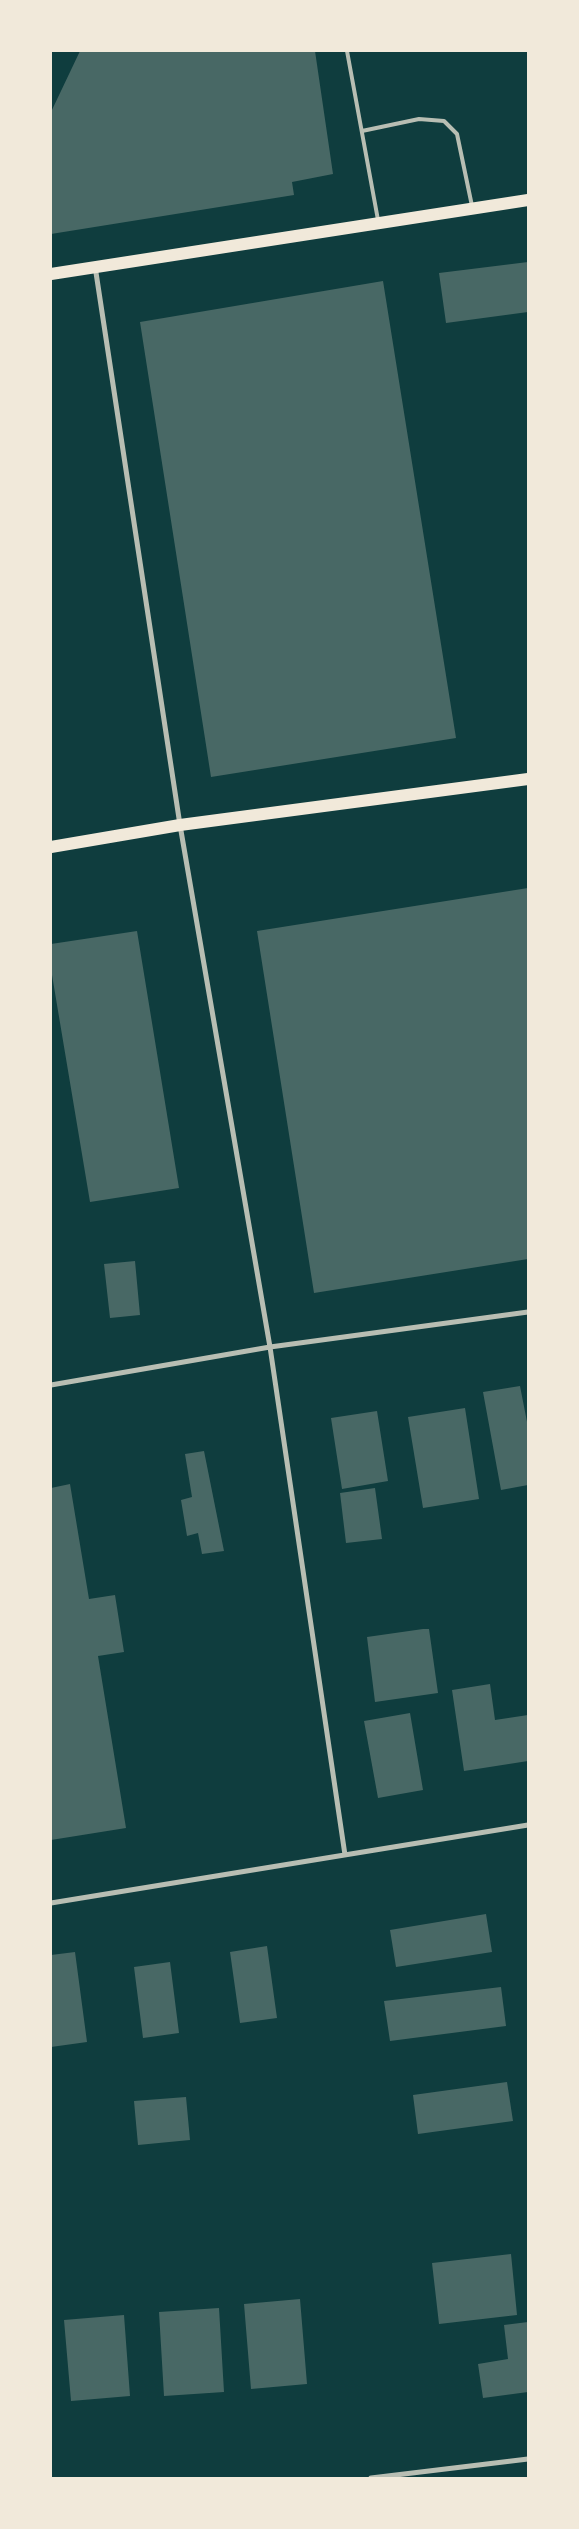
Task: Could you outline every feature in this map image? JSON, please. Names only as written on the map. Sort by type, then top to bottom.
[{"type":"main road","points":[[51,274],[528,200]]},
{"type":"main road","points":[[51,847],[180,826],[528,780]]},
{"type":"street","points":[[95,266],[180,826],[270,1347],[345,1855]]},
{"type":"street","points":[[51,1385],[270,1347],[528,1312]]},
{"type":"street","points":[[51,1903],[528,1825]]},
{"type":"street","points":[[371,2478],[528,2459]]},
{"type":"lane","points":[[347,51],[379,223]]},
{"type":"lane","points":[[362,131],[420,119],[444,121],[457,134],[472,208]]},
{"type":"building","points":[[80,51],[315,51],[333,174],[292,182],[294,195],[51,234],[51,112]]},
{"type":"building","points":[[528,262],[528,312],[446,323],[439,273]]},
{"type":"building","points":[[383,281],[456,738],[211,777],[140,322]]},
{"type":"building","points":[[528,888],[528,1259],[314,1293],[257,931]]},
{"type":"building","points":[[137,931],[179,1188],[90,1202],[51,969],[51,944]]},
{"type":"building","points":[[135,1261],[140,1315],[110,1318],[104,1264]]},
{"type":"building","points":[[520,1386],[528,1427],[528,1485],[501,1490],[483,1392]]},
{"type":"building","points":[[465,1408],[479,1499],[423,1508],[408,1417]]},
{"type":"building","points":[[377,1411],[388,1481],[342,1489],[331,1418]]},
{"type":"building","points":[[204,1451],[224,1551],[202,1554],[198,1533],[187,1536],[181,1500],[192,1497],[185,1454]]},
{"type":"building","points":[[70,1484],[89,1599],[115,1595],[124,1652],[98,1656],[126,1828],[51,1840],[51,1488]]},
{"type":"building","points":[[375,1488],[382,1539],[346,1543],[340,1493]]},
{"type":"building","points":[[429,1629],[438,1693],[375,1702],[367,1637]]},
{"type":"building","points":[[490,1684],[495,1720],[528,1715],[528,1761],[464,1771],[452,1690]]},
{"type":"building","points":[[410,1713],[423,1790],[378,1798],[364,1721]]},
{"type":"building","points":[[486,1914],[492,1952],[396,1967],[390,1930]]},
{"type":"building","points":[[267,1946],[277,2018],[240,2023],[230,1952]]},
{"type":"building","points":[[75,1952],[87,2042],[51,2047],[51,1955]]},
{"type":"building","points":[[170,1962],[179,2033],[143,2038],[134,1967]]},
{"type":"building","points":[[501,1987],[506,2026],[390,2041],[384,2001]]},
{"type":"building","points":[[507,2082],[513,2121],[418,2134],[413,2095]]},
{"type":"building","points":[[186,2097],[190,2140],[138,2145],[134,2101]]},
{"type":"building","points":[[511,2254],[517,2315],[439,2324],[432,2263]]},
{"type":"building","points":[[300,2299],[307,2384],[251,2389],[244,2304]]},
{"type":"building","points":[[219,2308],[224,2392],[164,2396],[159,2312]]},
{"type":"building","points":[[124,2315],[130,2396],[71,2401],[64,2320]]},
{"type":"building","points":[[528,2322],[528,2392],[483,2398],[478,2364],[508,2359],[504,2325]]}]
